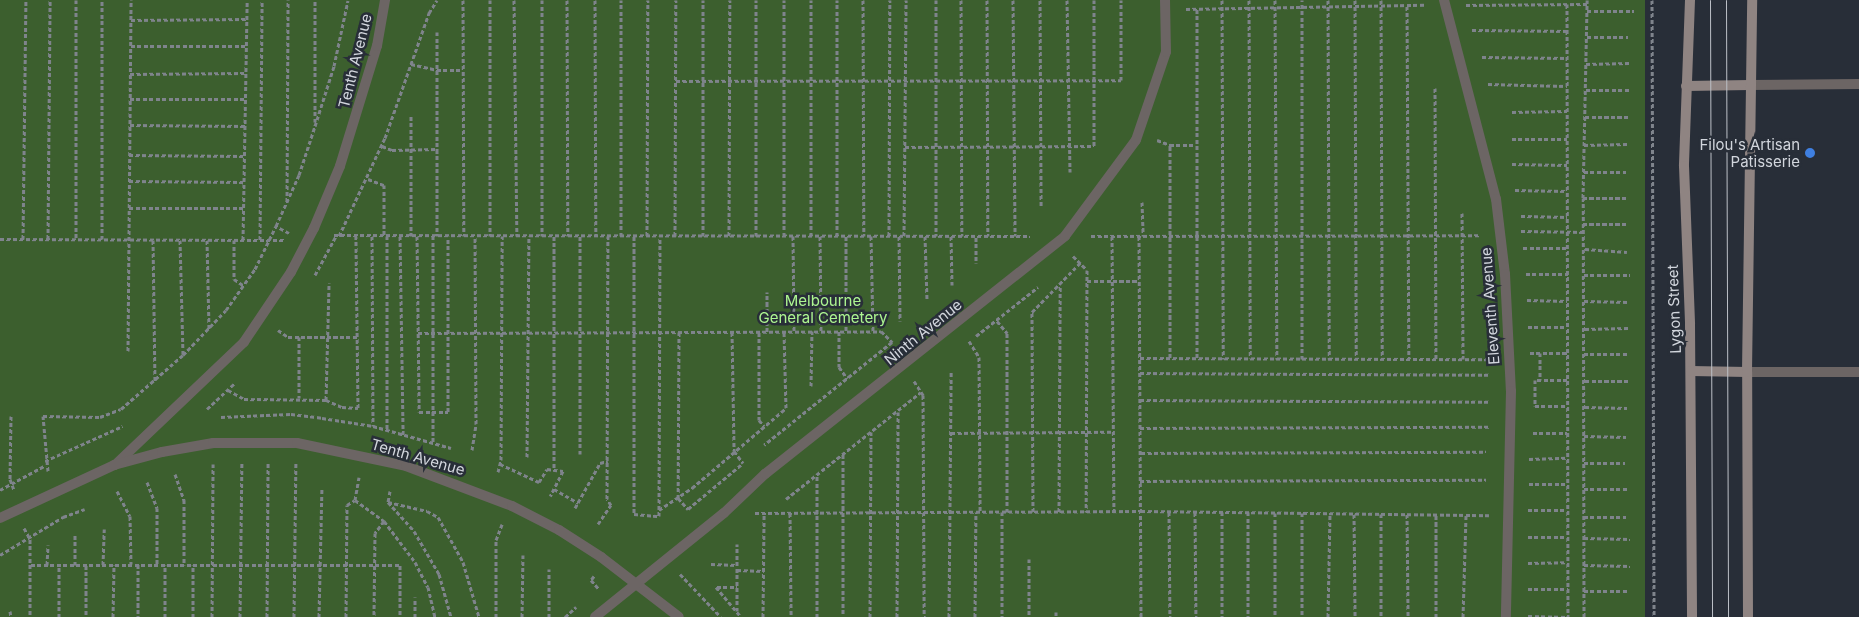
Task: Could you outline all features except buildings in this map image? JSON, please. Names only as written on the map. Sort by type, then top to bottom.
[{"type":"street","name":"Tenth Avenue","points":[[114,465],[244,342],[268,309],[304,240],[314,228],[359,110],[377,46],[385,0]]},
{"type":"street","name":"Lygon Street","points":[[1690,0],[1684,166],[1691,371],[1692,617]]},
{"type":"street","points":[[1748,617],[1747,372],[1752,0]]},
{"type":"street","name":"Eleventh Avenue","points":[[1445,2],[1454,30],[1496,199],[1505,274],[1511,391],[1506,617]]},
{"type":"street","name":"Ninth Avenue","points":[[595,617],[724,513],[765,474],[1064,236],[1136,140],[1166,52],[1165,4]]},
{"type":"street","points":[[1686,86],[1859,84]]},
{"type":"street","points":[[1691,371],[1859,372]]},
{"type":"street","name":"Tenth Avenue","points":[[0,518],[114,465],[212,443],[297,443],[363,456],[423,472],[512,506],[559,530],[637,582],[679,617]]},
{"type":"path","points":[[23,239],[26,0]]},
{"type":"path","points":[[48,239],[50,0]]},
{"type":"path","points":[[76,0],[76,240]]},
{"type":"path","points":[[102,0],[102,240]]},
{"type":"path","points":[[128,351],[131,0]]},
{"type":"path","points":[[243,240],[243,182],[247,99],[247,0]]},
{"type":"path","points":[[260,240],[262,0]]},
{"type":"path","points":[[287,203],[288,0]]},
{"type":"path","points":[[315,0],[315,126]]},
{"type":"path","points":[[48,471],[43,416],[100,417],[122,409],[183,355],[209,328],[243,285],[270,240],[287,203],[334,66],[348,0]]},
{"type":"path","points":[[339,236],[368,179],[382,146],[411,64],[437,0]]},
{"type":"path","points":[[463,0],[464,236]]},
{"type":"path","points":[[490,0],[490,236]]},
{"type":"path","points":[[514,0],[517,236]]},
{"type":"path","points":[[542,0],[542,236]]},
{"type":"path","points":[[567,0],[568,236]]},
{"type":"path","points":[[596,0],[596,236]]},
{"type":"path","points":[[620,236],[621,0]]},
{"type":"path","points":[[647,236],[648,0]]},
{"type":"path","points":[[675,236],[676,0]]},
{"type":"path","points":[[703,0],[703,236]]},
{"type":"path","points":[[730,0],[730,236]]},
{"type":"path","points":[[756,0],[756,236]]},
{"type":"path","points":[[784,0],[784,236]]},
{"type":"path","points":[[811,0],[811,236]]},
{"type":"path","points":[[837,0],[837,236]]},
{"type":"path","points":[[863,0],[864,236]]},
{"type":"path","points":[[889,236],[890,0]]},
{"type":"path","points":[[904,236],[906,0]]},
{"type":"path","points":[[936,0],[936,236]]},
{"type":"path","points":[[961,0],[962,236]]},
{"type":"path","points":[[987,0],[988,236]]},
{"type":"path","points":[[1013,0],[1015,236]]},
{"type":"path","points":[[1040,0],[1041,207]]},
{"type":"path","points":[[1067,0],[1070,172]]},
{"type":"path","points":[[905,147],[1094,146],[1094,0]]},
{"type":"path","points":[[676,82],[1121,80],[1121,0]]},
{"type":"path","points":[[1222,0],[1223,359]]},
{"type":"path","points":[[1249,0],[1250,358]]},
{"type":"path","points":[[1276,0],[1275,236],[1277,359]]},
{"type":"path","points":[[1302,0],[1302,359]]},
{"type":"path","points":[[1328,0],[1329,359]]},
{"type":"path","points":[[1355,0],[1356,359]]},
{"type":"path","points":[[1381,0],[1382,359]]},
{"type":"path","points":[[1652,0],[1654,617]]},
{"type":"path","points":[[1165,4],[1197,9],[1407,6],[1445,2],[1567,4],[1587,2],[1583,198],[1583,224],[1585,232],[1584,617]]},
{"type":"path","points":[[1528,616],[1568,617],[1567,4]]},
{"type":"path","points":[[1407,6],[1410,235],[1409,359]]},
{"type":"path","points":[[1197,9],[1197,358]]},
{"type":"path","points":[[1587,11],[1634,11]]},
{"type":"path","points":[[131,20],[246,19]]},
{"type":"path","points":[[1454,30],[1568,31]]},
{"type":"path","points":[[433,444],[437,32]]},
{"type":"path","points":[[1587,38],[1628,37]]},
{"type":"path","points":[[131,46],[247,46]]},
{"type":"path","points":[[1482,57],[1568,58]]},
{"type":"path","points":[[1586,64],[1629,63]]},
{"type":"path","points":[[411,64],[437,70],[463,70]]},
{"type":"path","points":[[130,74],[247,73]]},
{"type":"path","points":[[1467,84],[1567,86]]},
{"type":"path","points":[[1435,88],[1434,235],[1436,359]]},
{"type":"path","points":[[1586,90],[1629,90]]},
{"type":"path","points":[[130,99],[247,99]]},
{"type":"path","points":[[1512,112],[1567,112]]},
{"type":"path","points":[[411,116],[412,236]]},
{"type":"path","points":[[1585,117],[1628,117]]},
{"type":"path","points":[[130,125],[246,126]]},
{"type":"path","points":[[1154,139],[1170,145],[1196,145]]},
{"type":"path","points":[[1512,139],[1567,139]]},
{"type":"path","points":[[1584,145],[1627,144]]},
{"type":"path","points":[[1170,145],[1170,358]]},
{"type":"path","points":[[382,146],[437,149]]},
{"type":"path","points":[[129,155],[244,156]]},
{"type":"path","points":[[1512,164],[1567,165]]},
{"type":"path","points":[[1584,172],[1626,172]]},
{"type":"path","points":[[368,179],[384,185],[387,430]]},
{"type":"path","points":[[129,181],[243,182]]},
{"type":"path","points":[[1511,190],[1567,191]]},
{"type":"path","points":[[1583,198],[1627,198]]},
{"type":"path","points":[[1142,202],[1139,281],[1142,617]]},
{"type":"path","points":[[129,208],[243,208]]},
{"type":"path","points":[[1462,213],[1463,359]]},
{"type":"path","points":[[1521,216],[1567,217]]},
{"type":"path","points":[[1583,224],[1627,224]]},
{"type":"path","points":[[276,226],[304,240]]},
{"type":"path","points":[[314,228],[339,236],[1275,236],[1585,232]]},
{"type":"path","points":[[228,390],[244,399],[299,398],[326,400],[342,407],[358,408],[356,236]]},
{"type":"path","points":[[372,236],[373,426]]},
{"type":"path","points":[[400,236],[403,435]]},
{"type":"path","points":[[417,236],[420,412],[448,412],[448,236]]},
{"type":"path","points":[[472,450],[476,424],[475,236]]},
{"type":"path","points":[[498,472],[500,464],[502,236]]},
{"type":"path","points":[[527,457],[529,236]]},
{"type":"path","points":[[554,236],[554,468]]},
{"type":"path","points":[[580,236],[580,454]]},
{"type":"path","points":[[598,524],[611,504],[607,500],[608,236]]},
{"type":"path","points":[[634,236],[634,514],[660,516],[660,236]]},
{"type":"path","points":[[793,236],[794,331]]},
{"type":"path","points":[[820,236],[821,331]]},
{"type":"path","points":[[846,236],[846,331]]},
{"type":"path","points":[[871,236],[873,331]]},
{"type":"path","points":[[899,236],[900,322]]},
{"type":"path","points":[[926,236],[927,300]]},
{"type":"path","points":[[951,236],[952,285]]},
{"type":"path","points":[[976,236],[976,263]]},
{"type":"path","points":[[1112,236],[1114,511]]},
{"type":"path","points":[[0,239],[304,240]]},
{"type":"path","points":[[154,240],[155,380]]},
{"type":"path","points":[[180,240],[183,355]]},
{"type":"path","points":[[207,240],[209,328]]},
{"type":"path","points":[[234,240],[234,279],[243,285]]},
{"type":"path","points":[[1502,248],[1567,248]]},
{"type":"path","points":[[1585,249],[1627,252]]},
{"type":"path","points":[[1071,254],[1087,270],[1086,512]]},
{"type":"path","points":[[1033,512],[1032,312],[1080,263]]},
{"type":"path","points":[[1505,274],[1568,274]]},
{"type":"path","points":[[1584,274],[1630,275]]},
{"type":"path","points":[[1087,281],[1139,281]]},
{"type":"path","points":[[326,400],[326,337],[329,284]]},
{"type":"path","points":[[1058,512],[1060,285]]},
{"type":"path","points":[[767,292],[767,332]]},
{"type":"path","points":[[1527,300],[1567,300]]},
{"type":"path","points":[[1584,301],[1628,302]]},
{"type":"path","points":[[997,321],[1006,333],[1006,512]]},
{"type":"path","points":[[1527,327],[1567,327]]},
{"type":"path","points":[[1585,329],[1628,328]]},
{"type":"path","points":[[278,330],[288,337],[356,337]]},
{"type":"path","points":[[811,386],[812,331]]},
{"type":"path","points":[[839,331],[839,367],[850,381]]},
{"type":"path","points":[[418,333],[881,331],[892,342],[756,452]]},
{"type":"path","points":[[679,332],[678,498],[688,508],[750,458]]},
{"type":"path","points":[[732,332],[734,451],[743,464]]},
{"type":"path","points":[[759,332],[758,420],[764,426]]},
{"type":"path","points":[[659,510],[678,498],[786,408],[784,332]]},
{"type":"path","points":[[299,337],[299,398]]},
{"type":"path","points":[[969,341],[979,357],[980,512]]},
{"type":"path","points":[[1527,353],[1567,353]]},
{"type":"path","points":[[1540,354],[1540,380]]},
{"type":"path","points":[[1584,354],[1629,354]]},
{"type":"path","points":[[1140,358],[1499,359]]},
{"type":"path","points":[[949,617],[951,372]]},
{"type":"path","points":[[1140,373],[1493,376]]},
{"type":"path","points":[[1567,380],[1535,380],[1535,406],[1567,406]]},
{"type":"path","points":[[913,381],[921,392],[924,617]]},
{"type":"path","points":[[1585,381],[1628,381]]},
{"type":"path","points":[[786,499],[921,392]]},
{"type":"path","points":[[1140,400],[1492,402]]},
{"type":"path","points":[[1585,407],[1627,408]]},
{"type":"path","points":[[897,617],[898,412]]},
{"type":"path","points":[[222,417],[291,414],[373,426],[451,448]]},
{"type":"path","points":[[11,416],[12,483],[16,509],[28,536],[31,565],[30,617]]},
{"type":"path","points":[[0,490],[46,463],[123,426]]},
{"type":"path","points":[[1140,428],[1492,427]]},
{"type":"path","points":[[870,617],[871,432]]},
{"type":"path","points":[[951,433],[1113,432]]},
{"type":"path","points":[[1532,433],[1567,433]]},
{"type":"path","points":[[1584,436],[1626,437]]},
{"type":"path","points":[[240,617],[242,442]]},
{"type":"path","points":[[267,617],[268,442]]},
{"type":"path","points":[[212,443],[212,617]]},
{"type":"path","points":[[294,617],[297,443]]},
{"type":"path","points":[[1140,453],[1486,452]]},
{"type":"path","points":[[843,453],[843,617]]},
{"type":"path","points":[[346,617],[347,505],[355,500],[363,456]]},
{"type":"path","points":[[1529,458],[1567,458]]},
{"type":"path","points":[[574,508],[600,463],[608,462]]},
{"type":"path","points":[[1584,463],[1625,463]]},
{"type":"path","points":[[500,464],[539,482],[547,468],[563,471],[550,496]]},
{"type":"path","points":[[175,474],[184,500],[184,564]]},
{"type":"path","points":[[817,474],[817,617]]},
{"type":"path","points":[[1140,481],[1486,480]]},
{"type":"path","points":[[147,482],[157,508],[157,565]]},
{"type":"path","points":[[1529,484],[1567,484]]},
{"type":"path","points":[[554,488],[578,503]]},
{"type":"path","points":[[319,617],[322,489]]},
{"type":"path","points":[[1584,489],[1627,489]]},
{"type":"path","points":[[117,490],[130,516],[131,564]]},
{"type":"path","points":[[390,491],[388,502],[428,551],[439,574],[451,617]]},
{"type":"path","points":[[355,500],[384,521],[415,562],[428,587],[435,617]]},
{"type":"path","points":[[388,502],[427,511],[438,517],[463,562],[479,617]]},
{"type":"path","points":[[0,555],[63,516],[86,509]]},
{"type":"path","points":[[724,513],[1140,511],[1466,515],[1567,510]]},
{"type":"path","points":[[976,512],[976,617]]},
{"type":"path","points":[[1002,512],[1002,617]]},
{"type":"path","points":[[1169,512],[1170,617]]},
{"type":"path","points":[[1195,512],[1196,617]]},
{"type":"path","points":[[1222,512],[1222,617]]},
{"type":"path","points":[[1248,512],[1248,617]]},
{"type":"path","points":[[763,617],[764,513]]},
{"type":"path","points":[[790,513],[791,617]]},
{"type":"path","points":[[1275,513],[1275,617]]},
{"type":"path","points":[[1302,513],[1302,617]]},
{"type":"path","points":[[1328,617],[1330,513]]},
{"type":"path","points":[[1354,514],[1355,617]]},
{"type":"path","points":[[1381,514],[1382,617]]},
{"type":"path","points":[[1407,514],[1408,617]]},
{"type":"path","points":[[1436,515],[1436,617]]},
{"type":"path","points":[[1463,617],[1466,515]]},
{"type":"path","points":[[1584,517],[1626,517]]},
{"type":"path","points":[[374,617],[375,533],[384,521]]},
{"type":"path","points":[[496,617],[496,540],[502,524]]},
{"type":"path","points":[[103,565],[104,529]]},
{"type":"path","points":[[75,535],[75,564]]},
{"type":"path","points":[[1527,537],[1567,537]]},
{"type":"path","points":[[1584,538],[1630,539]]},
{"type":"path","points":[[737,544],[737,611]]},
{"type":"path","points":[[47,565],[48,545]]},
{"type":"path","points":[[522,617],[523,555]]},
{"type":"path","points":[[1029,559],[1029,617]]},
{"type":"path","points":[[1527,563],[1567,562]]},
{"type":"path","points":[[86,564],[86,617]]},
{"type":"path","points":[[138,564],[138,617]]},
{"type":"path","points":[[711,564],[737,565]]},
{"type":"path","points":[[31,565],[400,565],[400,617]]},
{"type":"path","points":[[59,565],[59,617]]},
{"type":"path","points":[[113,617],[114,565]]},
{"type":"path","points":[[165,565],[165,617]]},
{"type":"path","points":[[192,617],[193,565]]},
{"type":"path","points":[[1584,565],[1630,566]]},
{"type":"path","points":[[549,568],[549,617]]},
{"type":"path","points":[[737,570],[764,571]]},
{"type":"path","points":[[680,573],[681,578],[721,617]]},
{"type":"path","points":[[737,587],[716,587],[741,617]]},
{"type":"path","points":[[1527,589],[1568,589]]},
{"type":"path","points":[[1584,591],[1629,592]]},
{"type":"path","points":[[415,617],[416,597]]},
{"type":"path","points":[[10,611],[10,617]]},
{"type":"path","points":[[1056,612],[1056,617]]},
{"type":"green space","name":"Melbourne General Cemetery","points":[[0,0],[1645,0],[1645,617],[0,617]]},
{"type":"tram line","points":[[1710,0],[1712,617]]},
{"type":"tram line","points":[[1726,0],[1728,617]]},
{"type":"place","name":"Filou's Artisan Patisserie","points":[[1810,153]]}]
